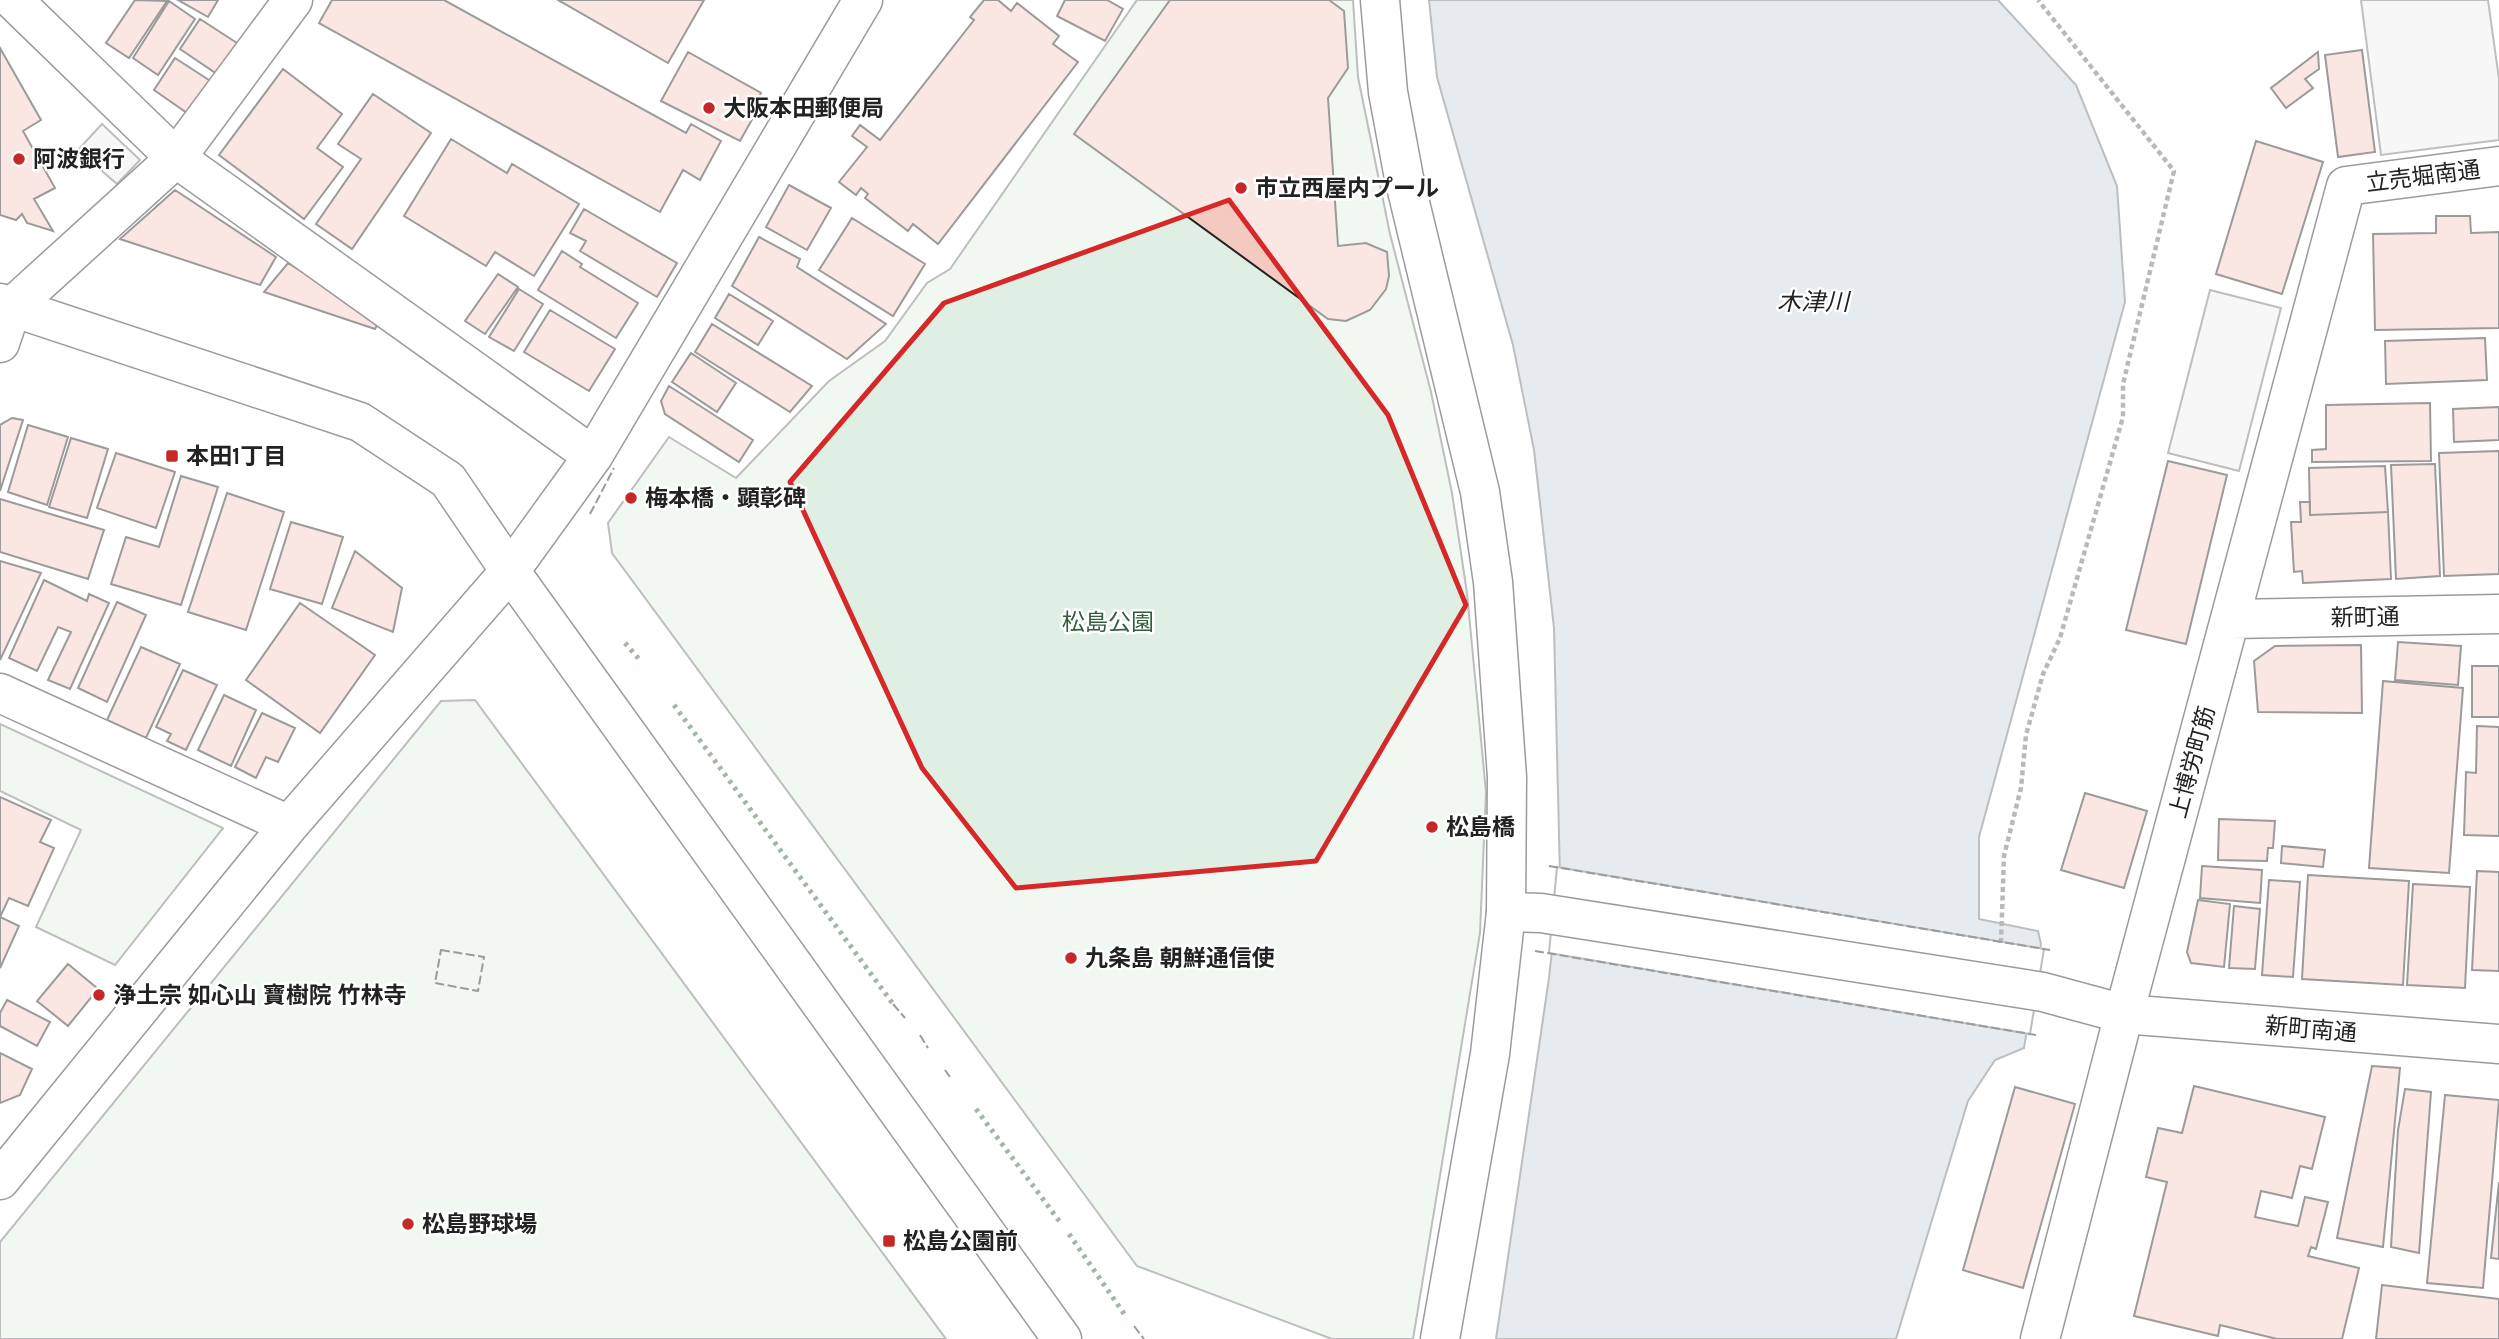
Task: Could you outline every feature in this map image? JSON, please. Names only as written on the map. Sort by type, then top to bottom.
[{"type":"street","points":[[13,0],[176,158],[593,456]]},
{"type":"street","points":[[0,343],[6,305],[176,158],[293,0]]},
{"type":"street","points":[[0,1180],[13,1146],[509,570],[593,456],[863,0]]},
{"type":"street","points":[[1380,0],[1388,92],[1404,178],[1480,492],[1493,582],[1507,777],[1524,912],[1490,1054],[1440,1339]]},
{"type":"street","name":"立売堀南通","points":[[2346,186],[2499,166]]},
{"type":"street","name":"上博労町筋","points":[[2040,1339],[2124,1014],[2346,186]]},
{"type":"street","points":[[6,305],[360,422],[448,480],[509,570],[1062,1339]]},
{"type":"street","name":"新町通","points":[[2231,620],[2499,614]]},
{"type":"street","points":[[0,693],[289,825]]},
{"type":"street","name":"新町南通","points":[[1524,912],[2043,992],[2124,1014],[2499,1044]]},
{"type":"path","points":[[2001,951],[2004,856],[2021,788],[2026,735],[2043,674],[2060,638],[2123,417],[2123,384],[2174,171],[2043,1]]},
{"type":"highlighted area","points":[[1229,200],[1388,415],[1466,605],[1316,861],[1016,888],[922,768],[790,482],[944,303]]},
{"type":"green space","name":"松島公園","points":[[1137,0],[1353,0],[1358,77],[1390,234],[1431,392],[1452,493],[1467,593],[1486,792],[1480,933],[1413,1339],[1332,1339],[1137,1266],[612,553],[608,523],[669,437],[736,478],[829,381],[885,341],[927,283],[950,269]]},
{"type":"green space","points":[[475,700],[946,1339],[0,1339],[0,1242],[441,701]]},
{"type":"green space","points":[[0,724],[223,828],[115,965],[36,927],[81,830],[0,791]]},
{"type":"shaded area","points":[[2361,0],[2488,0],[2499,79],[2499,140],[2381,155]]},
{"type":"shaded area","points":[[102,124],[140,160],[117,184],[78,150]]},
{"type":"shaded area","points":[[2210,290],[2281,308],[2239,471],[2168,453]]},
{"type":"water","name":"木津川","points":[[1429,0],[1998,0],[2076,85],[2117,186],[2125,302],[1979,837],[1979,919],[2038,931],[2041,944],[2024,1048],[1995,1060],[1968,1101],[1896,1339],[1496,1339],[1549,978],[1560,876],[1554,628],[1534,450],[1513,345],[1437,77]]},
{"type":"pier","name":"松島橋","points":[[1557,867],[2044,949],[2030,1034],[1549,953]]},
{"type":"building","points":[[135,0],[167,1],[129,58],[106,43]]},
{"type":"building","points":[[178,0],[218,0],[208,17]]},
{"type":"building","points":[[332,0],[444,0],[686,133],[691,124],[721,141],[700,180],[683,170],[660,212],[319,23]]},
{"type":"building","points":[[558,0],[704,0],[668,63]]},
{"type":"building","points":[[984,0],[998,0],[1011,11],[1017,3],[1059,36],[1053,44],[1078,62],[938,244],[913,224],[908,231],[865,198],[868,194],[861,188],[856,195],[839,182],[867,147],[852,136],[860,125],[880,140],[974,20],[970,17]]},
{"type":"building","points":[[1065,0],[1107,0],[1123,9],[1105,41],[1057,16]]},
{"type":"building","name":"市立西屋内プール","points":[[1170,0],[1329,0],[1344,11],[1348,68],[1328,98],[1338,246],[1366,243],[1387,252],[1389,276],[1386,289],[1370,310],[1346,321],[1328,319],[1074,134]]},
{"type":"building","points":[[169,1],[195,19],[158,75],[133,58]]},
{"type":"building","points":[[200,19],[237,43],[217,74],[180,49]]},
{"type":"building","name":"阿波銀行","points":[[0,48],[41,120],[23,131],[55,188],[34,199],[53,231],[27,223],[22,214],[16,220],[0,215]]},
{"type":"building","points":[[2362,50],[2375,152],[2338,157],[2325,55]]},
{"type":"building","points":[[688,52],[761,93],[759,97],[763,100],[740,141],[661,101]]},
{"type":"building","points":[[2318,52],[2319,69],[2305,79],[2313,88],[2286,108],[2271,88]]},
{"type":"building","points":[[175,58],[212,82],[190,115],[154,90]]},
{"type":"building","points":[[283,69],[342,114],[317,148],[343,167],[304,219],[219,155]]},
{"type":"building","points":[[373,94],[431,133],[352,249],[316,224],[361,159],[338,144]]},
{"type":"building","points":[[451,139],[507,173],[512,164],[579,204],[534,276],[495,252],[486,266],[404,216]]},
{"type":"building","points":[[2256,141],[2323,162],[2282,294],[2216,274]]},
{"type":"building","points":[[789,185],[831,208],[807,250],[766,227]]},
{"type":"building","points":[[175,190],[276,257],[260,285],[120,239]]},
{"type":"building","points":[[584,209],[677,263],[657,297],[580,251],[586,241],[570,233]]},
{"type":"building","points":[[2436,216],[2470,216],[2471,233],[2499,232],[2499,328],[2375,330],[2373,234],[2436,233]]},
{"type":"building","points":[[852,218],[925,264],[893,316],[819,270]]},
{"type":"building","points":[[759,237],[800,259],[797,267],[886,324],[847,359],[732,286]]},
{"type":"building","points":[[562,251],[582,264],[580,267],[638,303],[616,338],[538,290]]},
{"type":"building","points":[[288,263],[380,320],[375,329],[264,292]]},
{"type":"building","points":[[498,274],[518,287],[485,334],[465,321]]},
{"type":"building","points":[[519,289],[543,304],[514,351],[489,337]]},
{"type":"building","points":[[729,294],[773,321],[758,345],[715,318]]},
{"type":"building","points":[[550,310],[615,349],[589,391],[524,352]]},
{"type":"building","points":[[712,324],[812,386],[790,412],[695,352]]},
{"type":"building","points":[[2485,338],[2487,380],[2386,384],[2385,341]]},
{"type":"building","points":[[691,353],[736,383],[717,412],[672,382]]},
{"type":"building","points":[[669,386],[753,440],[739,462],[665,414],[661,401]]},
{"type":"building","points":[[2430,403],[2431,461],[2312,462],[2312,450],[2326,449],[2326,405]]},
{"type":"building","points":[[2499,407],[2499,440],[2454,442],[2453,409]]},
{"type":"building","points":[[12,418],[23,420],[0,491],[0,425]]},
{"type":"building","points":[[28,425],[68,437],[47,505],[8,492]]},
{"type":"building","points":[[71,438],[108,449],[87,518],[49,507]]},
{"type":"building","points":[[2499,451],[2499,574],[2444,576],[2439,453]]},
{"type":"building","points":[[116,453],[175,472],[156,528],[97,508]]},
{"type":"building","points":[[2168,461],[2227,475],[2186,644],[2126,630]]},
{"type":"building","points":[[2435,464],[2440,576],[2396,579],[2391,465]]},
{"type":"building","points":[[2385,466],[2388,512],[2310,515],[2309,468]]},
{"type":"building","points":[[181,476],[218,487],[181,605],[111,584],[126,537],[159,547]]},
{"type":"building","points":[[227,493],[284,512],[246,630],[188,612]]},
{"type":"building","points":[[0,499],[104,530],[88,579],[0,552]]},
{"type":"building","points":[[2300,502],[2310,502],[2310,515],[2388,512],[2391,579],[2303,583],[2302,571],[2294,572],[2291,522],[2301,522]]},
{"type":"building","points":[[291,522],[343,537],[322,604],[270,589]]},
{"type":"building","points":[[355,551],[402,588],[393,632],[332,608]]},
{"type":"building","points":[[0,561],[41,573],[0,660]]},
{"type":"building","points":[[44,580],[87,601],[89,594],[109,603],[70,689],[48,680],[71,632],[58,627],[37,671],[9,658]]},
{"type":"building","points":[[117,602],[146,615],[107,702],[78,688]]},
{"type":"building","points":[[300,603],[375,655],[320,733],[246,680]]},
{"type":"building","points":[[2398,642],[2461,646],[2458,685],[2395,680]]},
{"type":"building","points":[[2361,645],[2362,713],[2258,712],[2254,661],[2275,646]]},
{"type":"building","points":[[141,647],[180,664],[146,738],[107,720]]},
{"type":"building","points":[[2472,666],[2499,666],[2499,717],[2472,717]]},
{"type":"building","points":[[183,670],[217,685],[186,750],[167,741],[171,734],[156,727]]},
{"type":"building","points":[[2383,681],[2463,688],[2449,873],[2369,868]]},
{"type":"building","points":[[224,695],[256,710],[231,766],[198,750]]},
{"type":"building","points":[[262,713],[295,728],[278,762],[266,757],[256,778],[235,767]]},
{"type":"building","points":[[2477,726],[2499,727],[2499,836],[2464,835],[2466,772],[2476,773]]},
{"type":"building","points":[[2085,793],[2147,811],[2124,888],[2061,870]]},
{"type":"building","points":[[0,797],[51,820],[40,842],[54,848],[28,906],[9,898],[0,917]]},
{"type":"building","points":[[2219,819],[2275,821],[2273,848],[2268,848],[2267,861],[2218,860]]},
{"type":"building","points":[[2282,846],[2325,850],[2323,867],[2281,863]]},
{"type":"building","points":[[2202,866],[2262,870],[2260,903],[2200,898]]},
{"type":"building","points":[[2477,871],[2499,872],[2499,971],[2472,970]]},
{"type":"building","points":[[2308,875],[2409,881],[2403,985],[2302,979]]},
{"type":"building","points":[[2269,880],[2300,882],[2293,977],[2262,975]]},
{"type":"building","points":[[2413,884],[2470,887],[2465,988],[2407,985]]},
{"type":"building","points":[[2198,900],[2230,904],[2224,967],[2191,963],[2187,952]]},
{"type":"building","points":[[2234,906],[2260,909],[2255,969],[2229,968]]},
{"type":"building","points":[[0,917],[19,926],[0,968]]},
{"type":"building","points":[[68,964],[98,989],[68,1026],[37,1001]]},
{"type":"building","points":[[7,1000],[50,1022],[37,1046],[0,1026],[0,1013]]},
{"type":"building","points":[[0,1053],[32,1069],[20,1095],[0,1103]]},
{"type":"building","points":[[2372,1066],[2400,1068],[2383,1247],[2337,1238]]},
{"type":"building","points":[[2194,1086],[2325,1117],[2312,1169],[2300,1166],[2292,1198],[2261,1191],[2255,1217],[2298,1226],[2305,1197],[2328,1202],[2316,1249],[2311,1247],[2308,1256],[2359,1268],[2342,1339],[2277,1339],[2220,1325],[2218,1336],[2134,1316],[2167,1182],[2146,1177],[2158,1128],[2182,1133]]},
{"type":"building","points":[[2015,1087],[2075,1104],[2023,1288],[1963,1270]]},
{"type":"building","points":[[2405,1089],[2431,1092],[2419,1253],[2391,1247],[2398,1130]]},
{"type":"building","points":[[2445,1095],[2499,1100],[2483,1288],[2427,1283]]},
{"type":"building","points":[[2499,1182],[2499,1259],[2491,1258]]},
{"type":"building","points":[[2382,1285],[2499,1299],[2499,1339],[2376,1339]]},
{"type":"hedge","points":[[625,643],[639,659]]},
{"type":"hedge","points":[[674,705],[893,1004]]},
{"type":"hedge","points":[[976,1109],[1060,1222]]},
{"type":"hedge","points":[[1069,1234],[1127,1318]]},
{"type":"fence","points":[[590,514],[614,468]]},
{"type":"fence","points":[[1549,866],[2050,950]]},
{"type":"fence","points":[[441,950],[484,957],[478,991],[435,983],[441,950]]},
{"type":"fence","points":[[1535,951],[2036,1035]]},
{"type":"fence","points":[[893,1004],[905,1018]]},
{"type":"fence","points":[[920,1035],[928,1048]]},
{"type":"fence","points":[[945,1070],[950,1077]]},
{"type":"fence","points":[[1134,1326],[1144,1339]]},
{"type":"place","name":"大阪本田郵便局","points":[[709,108]]},
{"type":"place","name":"阿波銀行","points":[[19,159]]},
{"type":"place","name":"市立西屋内プール","points":[[1241,188]]},
{"type":"place","name":"本田1丁目","points":[[172,456]]},
{"type":"place","name":"梅本橋・顕彰碑","points":[[631,498]]},
{"type":"place","name":"松島橋","points":[[1432,827]]},
{"type":"place","name":"九条島 朝鮮通信使","points":[[1071,958]]},
{"type":"place","name":"浄土宗 如心山 寶樹院 竹林寺","points":[[99,995]]},
{"type":"place","name":"松島野球場","points":[[408,1224]]},
{"type":"place","name":"松島公園前","points":[[889,1241]]}]
